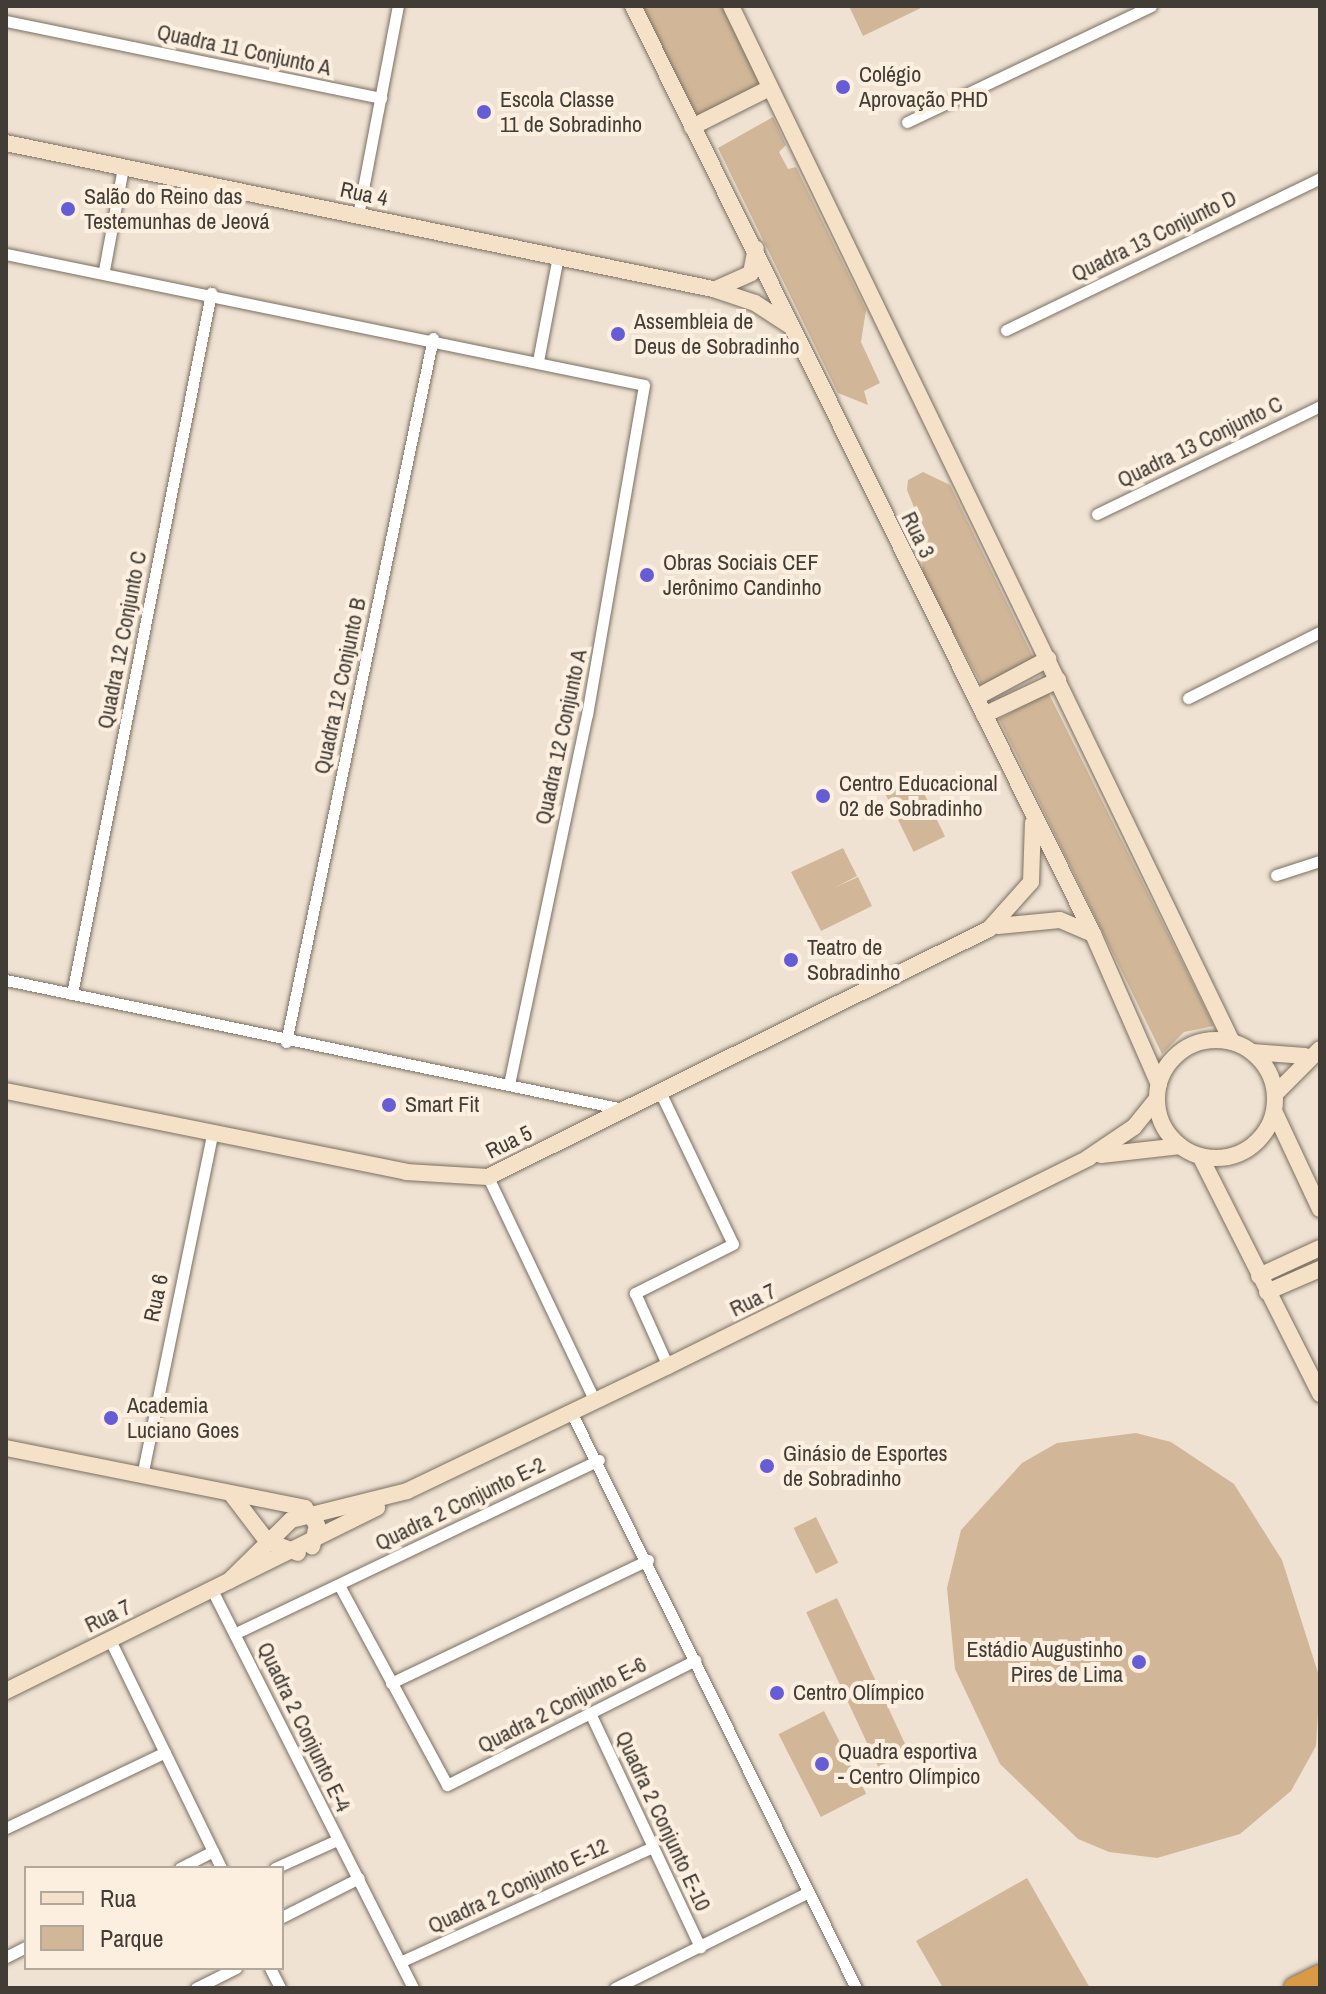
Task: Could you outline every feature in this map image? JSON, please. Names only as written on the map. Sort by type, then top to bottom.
[{"type":"highway","points":[[1297,1987],[1320,1975]]},
{"type":"main road","name":"Rua 3","points":[[633,6],[977,697],[1032,818],[1093,934],[1158,1092]]},
{"type":"main road","points":[[731,6],[1232,1042]]},
{"type":"main road","points":[[692,127],[770,88]]},
{"type":"main road","name":"Rua 4","points":[[6,143],[713,289],[755,303],[793,328]]},
{"type":"main road","points":[[713,289],[742,282],[756,248]]},
{"type":"main road","points":[[977,697],[1048,659]]},
{"type":"main road","points":[[984,715],[1058,680]]},
{"type":"main road","points":[[989,929],[1031,882],[1032,818]]},
{"type":"main road","points":[[989,929],[1051,920],[1093,934]]},
{"type":"main road","name":"Rua 5","points":[[6,1091],[213,1130],[406,1172],[488,1177],[989,929]]},
{"type":"main road","points":[[1180,1146],[1158,1092],[1186,1048],[1232,1042],[1252,1052],[1312,1052]]},
{"type":"main road","points":[[1088,1158],[1180,1146],[1200,1156],[1238,1155],[1267,1131],[1275,1113],[1276,1093],[1252,1052]]},
{"type":"main road","points":[[1276,1093],[1312,1052]]},
{"type":"main road","name":"Rua 7","points":[[6,1691],[229,1581],[305,1550],[407,1491],[1088,1158],[1114,1141],[1158,1092]]},
{"type":"main road","points":[[1275,1113],[1320,1209]]},
{"type":"main road","points":[[1200,1156],[1320,1394]]},
{"type":"main road","points":[[1259,1276],[1320,1248]]},
{"type":"main road","points":[[1267,1292],[1320,1269]]},
{"type":"main road","points":[[6,1448],[231,1494],[313,1512],[305,1550],[267,1541],[231,1494]]},
{"type":"main road","name":"Rua 7","points":[[229,1581],[291,1520],[313,1512],[407,1491]]},
{"type":"street","points":[[358,215],[398,6]]},
{"type":"street","points":[[907,122],[1151,6]]},
{"type":"street","name":"Quadra 11 Conjunto A","points":[[6,21],[381,98]]},
{"type":"street","points":[[104,270],[123,167]]},
{"type":"street","name":"Quadra 13 Conjunto D","points":[[1006,330],[1320,178]]},
{"type":"street","points":[[6,254],[104,270],[538,361],[558,256]]},
{"type":"street","name":"Quadra 12 Conjunto C","points":[[72,994],[211,293]]},
{"type":"street","name":"Quadra 12 Conjunto B","points":[[286,1042],[433,338]]},
{"type":"street","name":"Quadra 12 Conjunto A","points":[[509,1084],[648,398],[638,380],[538,361]]},
{"type":"street","name":"Quadra 13 Conjunto C","points":[[1097,514],[1320,406]]},
{"type":"street","points":[[1188,698],[1320,632]]},
{"type":"street","points":[[1276,875],[1320,861]]},
{"type":"street","points":[[6,980],[286,1042],[628,1110]]},
{"type":"street","points":[[661,1094],[733,1244],[635,1293],[668,1366]]},
{"type":"street","name":"Rua 6","points":[[142,1476],[213,1130]]},
{"type":"street","points":[[488,1177],[595,1401]]},
{"type":"street","points":[[571,1412],[599,1460],[856,1988]]},
{"type":"street","name":"Quadra 2 Conjunto E-2","points":[[236,1633],[599,1460]]},
{"type":"street","points":[[339,1585],[391,1683],[648,1560]]},
{"type":"street","name":"Quadra 2 Conjunto E-4","points":[[212,1590],[413,1988]]},
{"type":"street","points":[[110,1640],[220,1866]]},
{"type":"street","name":"Quadra 2 Conjunto E-6","points":[[391,1683],[447,1785],[695,1660]]},
{"type":"street","name":"Quadra 2 Conjunto E-10","points":[[590,1713],[700,1947]]},
{"type":"street","points":[[6,1828],[165,1752]]},
{"type":"street","points":[[279,1866],[337,1840]]},
{"type":"street","name":"Quadra 2 Conjunto E-12","points":[[400,1962],[652,1847]]},
{"type":"street","points":[[184,1866],[213,1851]]},
{"type":"street","points":[[284,1916],[359,1878]]},
{"type":"street","points":[[615,1988],[808,1892]]},
{"type":"street","points":[[6,1957],[24,1948]]},
{"type":"street","points":[[196,1988],[232,1970]]},
{"type":"street","points":[[271,1970],[280,1988]]},
{"type":"green space","points":[[633,6],[730,6],[770,88],[692,127]]},
{"type":"green space","points":[[849,6],[925,6],[863,36]]},
{"type":"green space","points":[[773,117],[786,145],[779,152],[788,169],[796,167],[866,310],[861,342],[880,383],[864,391],[868,405],[838,393],[718,148]]},
{"type":"green space","points":[[923,472],[950,485],[1034,659],[982,685],[923,577],[920,522],[907,490],[908,480]]},
{"type":"green space","points":[[1048,692],[1214,1026],[1184,1032],[1162,1054],[999,719]]},
{"type":"green space","points":[[917,779],[945,837],[914,852],[886,794]]},
{"type":"green space","points":[[843,848],[857,876],[834,888],[858,877],[872,906],[821,931],[791,872]]},
{"type":"green space","name":"Estádio Augustinho Pires de Lima","points":[[1136,1433],[1171,1442],[1234,1484],[1282,1560],[1320,1679],[1316,1746],[1291,1791],[1240,1834],[1157,1858],[1109,1852],[1078,1839],[1000,1764],[955,1669],[947,1588],[961,1530],[1022,1463],[1057,1443]]},
{"type":"green space","points":[[816,1517],[838,1563],[816,1574],[794,1528]]},
{"type":"green space","points":[[837,1598],[909,1752],[878,1766],[806,1612]]},
{"type":"green space","name":"Quadra esportiva - Centro Olímpico","points":[[824,1711],[866,1794],[821,1817],[779,1734]]},
{"type":"green space","points":[[1027,1878],[1090,1988],[943,1988],[916,1941]]},
{"type":"place","name":"Colégio Aprovação PHD","points":[[843,87]]},
{"type":"place","name":"Escola Classe 11 de Sobradinho","points":[[484,112]]},
{"type":"place","name":"Salão do Reino das Testemunhas de Jeová","points":[[68,209]]},
{"type":"place","name":"Assembleia de Deus de Sobradinho","points":[[618,334]]},
{"type":"place","name":"Obras Sociais CEF Jerônimo Candinho","points":[[647,575]]},
{"type":"place","name":"Centro Educacional 02 de Sobradinho","points":[[823,796]]},
{"type":"place","name":"Teatro de Sobradinho","points":[[791,960]]},
{"type":"place","name":"Smart Fit","points":[[389,1105]]},
{"type":"place","name":"Academia Luciano Goes","points":[[111,1418]]},
{"type":"place","name":"Ginásio de Esportes de Sobradinho","points":[[767,1466]]},
{"type":"place","name":"Estádio Augustinho Pires de Lima","points":[[1139,1662]]},
{"type":"place","name":"Centro Olímpico","points":[[777,1693]]},
{"type":"place","name":"Quadra esportiva - Centro Olímpico","points":[[822,1764]]}]
